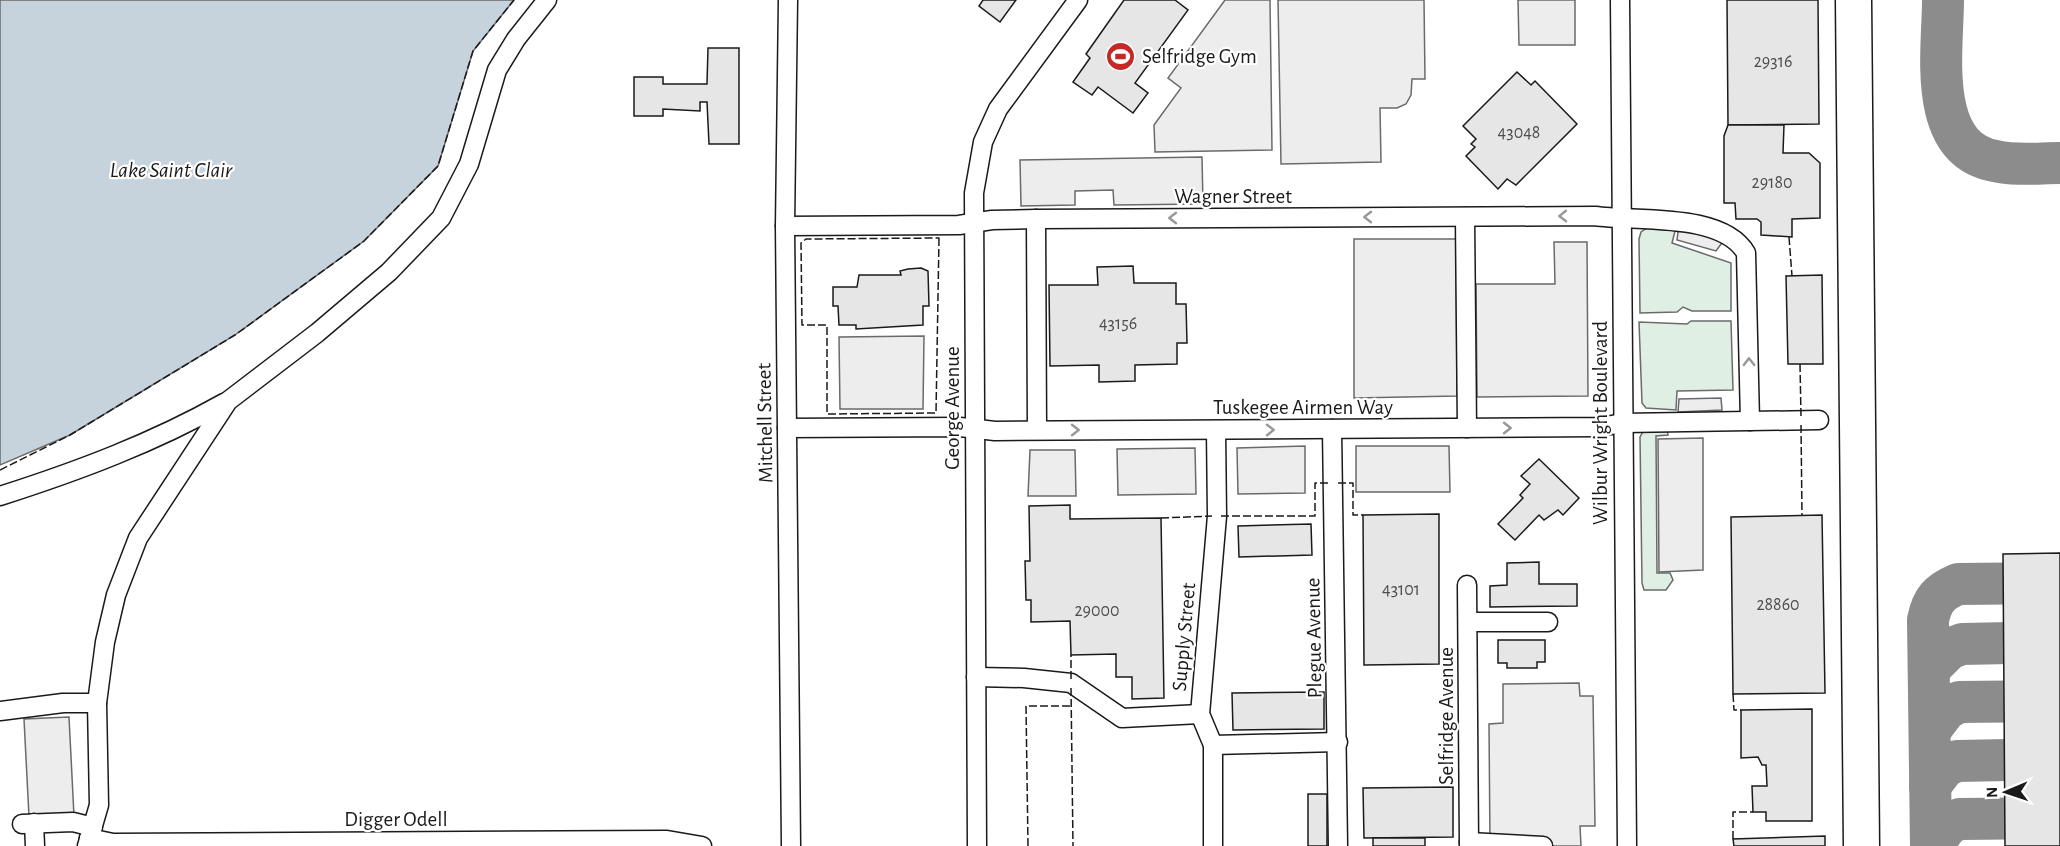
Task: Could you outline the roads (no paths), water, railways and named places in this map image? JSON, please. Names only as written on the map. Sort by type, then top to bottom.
[{"type":"street","points":[[0,496],[93,465],[188,423],[228,401],[317,333],[389,272],[441,218],[469,164],[497,70],[516,39],[547,0]]},
{"type":"street","name":"Mitchell Street","points":[[788,0],[785,226],[791,846]]},
{"type":"street","name":"George Avenue","points":[[977,846],[974,222],[977,166],[990,124],[1078,0]]},
{"type":"street","name":"Wilbur Wright Boulevard","points":[[1620,0],[1627,846]]},
{"type":"street","points":[[1845,0],[1853,846]]},
{"type":"street","points":[[1862,0],[1870,846]]},
{"type":"street","name":"Wagner Street","points":[[785,226],[959,225],[974,222],[1036,219],[1595,216],[1622,220],[1681,221],[1736,239],[1746,253],[1750,421]]},
{"type":"street","points":[[1465,217],[1467,428]]},
{"type":"street","points":[[1036,219],[1037,430]]},
{"type":"street","points":[[90,837],[99,805],[97,703],[105,642],[116,595],[138,538],[228,401]]},
{"type":"street","name":"Tuskegee Airmen Way","points":[[788,428],[1216,430],[1600,427],[1623,423],[1819,420]]},
{"type":"street","name":"Plegue Avenue","points":[[1332,429],[1338,846]]},
{"type":"street","name":"Supply Street","points":[[1214,846],[1213,745],[1200,714],[1217,516],[1216,430]]},
{"type":"street","name":"Selfridge Avenue","points":[[1467,585],[1469,844]]},
{"type":"street","points":[[1468,622],[1548,622]]},
{"type":"street","points":[[976,677],[1024,678],[1071,683],[1122,718],[1200,714]]},
{"type":"street","points":[[0,711],[63,703],[97,703]]},
{"type":"street","points":[[1213,745],[1338,742]]},
{"type":"street","name":"Digger Odell","points":[[35,846],[28,823],[73,822],[90,837],[113,843],[666,840],[702,846]]},
{"type":"street","points":[[1469,844],[1544,846]]},
{"type":"water","name":"Lake Saint Clair","points":[[0,0],[514,0],[473,51],[438,166],[364,241],[235,335],[70,435],[0,465]]},
{"type":"place","name":"Selfridge Gym","points":[[1121,56]]}]
